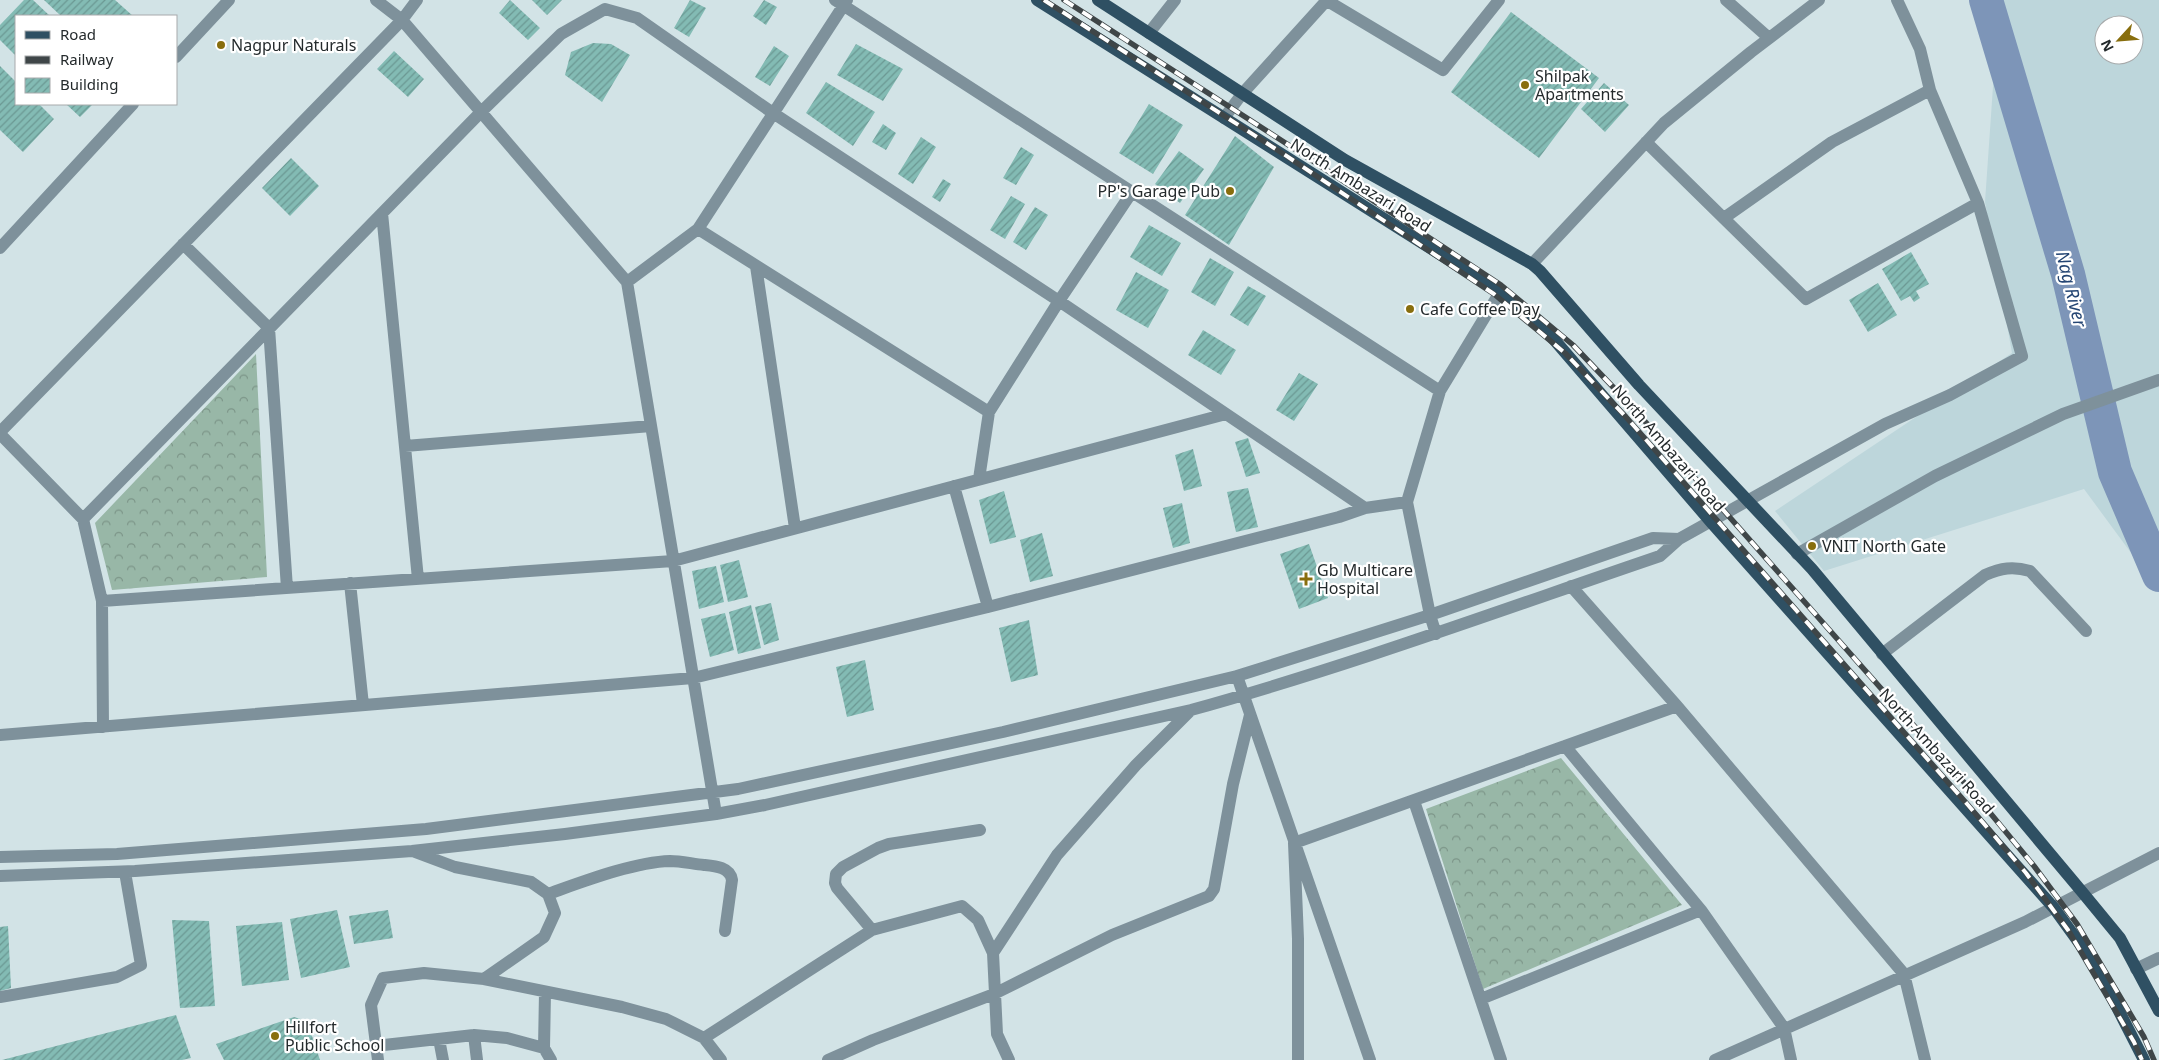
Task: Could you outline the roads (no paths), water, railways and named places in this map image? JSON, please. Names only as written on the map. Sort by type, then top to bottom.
[{"type":"main road","name":"North Ambazari Road","points":[[1037,0],[1500,292],[1540,322],[1711,522],[2054,908],[2096,966],[2144,1060]]},
{"type":"main road","name":"North Ambazari Road","points":[[1098,0],[1345,160],[1532,264],[1550,282],[1639,385],[1750,501],[1797,554],[2083,893],[2120,938],[2159,1011]]},
{"type":"street","points":[[178,55],[229,0]]},
{"type":"street","points":[[376,0],[402,20],[627,282],[716,814]]},
{"type":"street","points":[[103,727],[102,601],[83,519],[0,433],[402,20],[417,0]]},
{"type":"street","points":[[1149,33],[1175,0]]},
{"type":"street","points":[[1224,118],[1242,94],[1327,0],[1443,70],[1499,0]]},
{"type":"street","points":[[1726,0],[1769,38]]},
{"type":"street","points":[[1532,264],[1664,123],[1819,0]]},
{"type":"street","points":[[0,876],[125,872],[412,851],[565,834],[765,806],[1191,710],[1436,634],[1660,556],[1679,539],[1885,424],[1950,395],[2022,356],[1978,203],[1930,90],[1920,49],[1897,0]]},
{"type":"street","points":[[627,282],[698,229],[842,2],[1440,391]]},
{"type":"street","points":[[83,519],[481,112],[562,34],[605,9],[637,18],[773,113],[1059,301],[1365,508]]},
{"type":"street","points":[[1724,218],[1832,142],[1930,90]]},
{"type":"street","points":[[0,248],[132,105]]},
{"type":"street","points":[[1646,142],[1806,300],[1978,203]]},
{"type":"street","points":[[979,479],[989,412],[1059,301],[1132,192]]},
{"type":"street","points":[[382,213],[418,579]]},
{"type":"street","points":[[698,229],[989,412]]},
{"type":"street","points":[[183,244],[269,328],[287,588]]},
{"type":"street","points":[[756,266],[795,528]]},
{"type":"street","points":[[1436,634],[1430,615],[1407,502],[1440,391],[1500,292]]},
{"type":"street","points":[[1797,554],[1935,476],[2063,414],[2159,380]]},
{"type":"street","points":[[102,601],[673,561],[1226,414]]},
{"type":"street","points":[[405,446],[651,426]]},
{"type":"street","points":[[954,486],[988,607]]},
{"type":"street","points":[[0,735],[693,678],[988,607],[1320,522],[1365,508],[1407,502]]},
{"type":"street","points":[[0,857],[29,858],[118,854],[426,829],[714,794],[1003,732],[1237,676],[1430,615],[1653,538],[1679,539]]},
{"type":"street","points":[[1882,654],[1985,575],[2000,568],[2017,567],[2030,571],[2086,631]]},
{"type":"street","points":[[350,584],[363,706]]},
{"type":"street","points":[[1571,586],[1677,706],[1904,974],[1925,1060]]},
{"type":"street","points":[[1237,676],[1370,1060]]},
{"type":"street","points":[[1294,843],[1677,706]]},
{"type":"street","points":[[993,953],[1057,855],[1136,765],[1191,710]]},
{"type":"street","points":[[828,1060],[873,1040],[994,994],[1112,935],[1209,896],[1214,890],[1233,784],[1250,715]]},
{"type":"street","points":[[1565,746],[1700,910],[1784,1028],[1791,1060]]},
{"type":"street","points":[[1414,800],[1502,1060]]},
{"type":"street","points":[[872,930],[837,888],[835,882],[836,874],[842,866],[889,844],[980,830]]},
{"type":"street","points":[[1294,843],[1298,939],[1298,1060]]},
{"type":"street","points":[[412,851],[455,867],[532,882],[548,894],[555,914],[544,937],[484,979]]},
{"type":"street","points":[[1715,1060],[2054,908],[2159,853]]},
{"type":"street","points":[[548,894],[592,878],[646,865],[670,861],[712,866],[727,870],[731,874],[732,880],[725,931]]},
{"type":"street","points":[[0,997],[117,977],[141,966],[125,872]]},
{"type":"street","points":[[704,1038],[872,930],[962,906],[978,920],[993,953],[997,1034],[1009,1060]]},
{"type":"street","points":[[1481,999],[1700,910]]},
{"type":"street","points":[[2136,969],[2159,958]]},
{"type":"street","points":[[378,1060],[371,1005],[383,978],[424,973],[484,979],[622,1007],[666,1020],[704,1038],[722,1060]]},
{"type":"street","points":[[545,992],[544,1048],[551,1060]]},
{"type":"street","points":[[375,1046],[474,1035],[507,1038],[544,1048]]},
{"type":"street","points":[[474,1035],[476,1060]]},
{"type":"street","points":[[439,1039],[443,1060]]},
{"type":"waterway","name":"Nag River","points":[[1986,0],[2068,274],[2115,472],[2159,575]]},
{"type":"railway","points":[[1044,0],[1282,153],[1494,294],[1565,353],[1626,417],[2026,873],[2068,930],[2134,1042],[2142,1060]]},
{"type":"railway","points":[[1064,0],[1501,285],[1573,345],[1634,409],[1977,797],[2034,866],[2077,924],[2144,1037],[2154,1060]]},
{"type":"place","name":"Nagpur Naturals","points":[[221,45]]},
{"type":"place","name":"Shilpak Apartments","points":[[1525,85]]},
{"type":"place","name":"PP's Garage Pub","points":[[1230,191]]},
{"type":"place","name":"Cafe Coffee Day","points":[[1410,309]]},
{"type":"place","name":"VNIT North Gate","points":[[1812,546]]},
{"type":"place","name":"Gb Multicare Hospital","points":[[1306,579]]},
{"type":"place","name":"Hillfort Public School","points":[[275,1036]]}]
